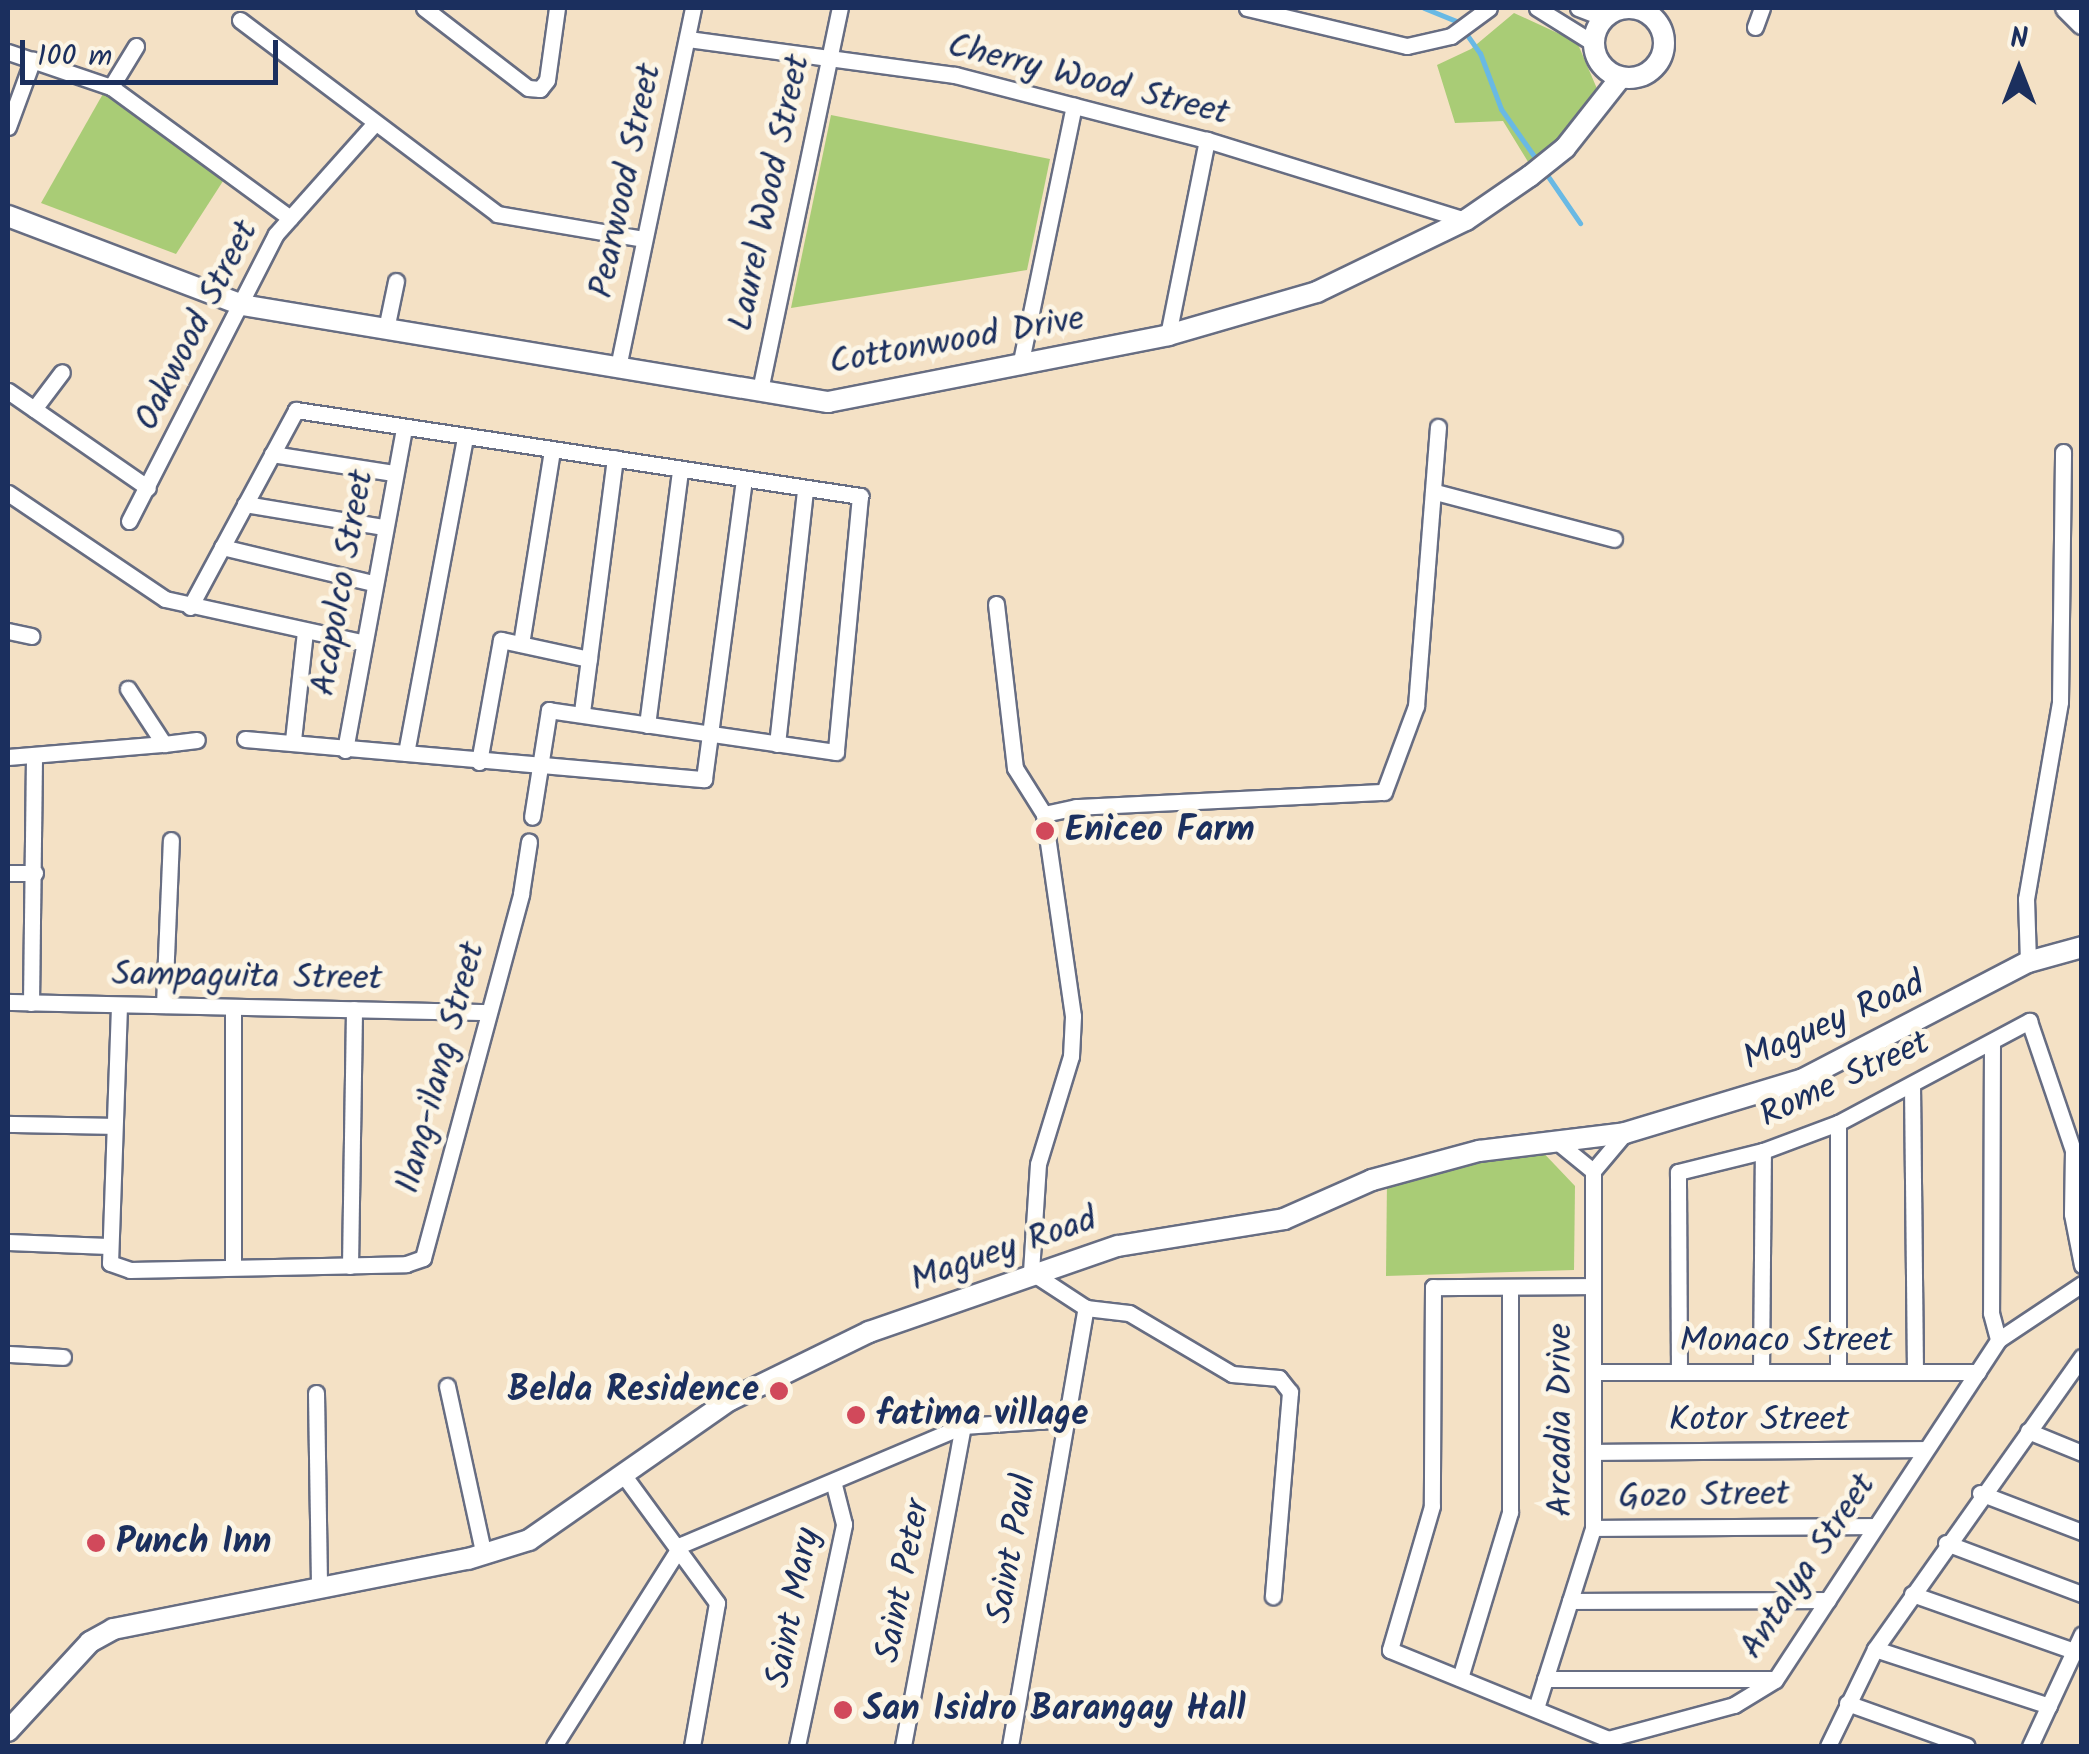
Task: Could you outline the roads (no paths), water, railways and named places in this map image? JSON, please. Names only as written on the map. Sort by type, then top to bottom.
[{"type":"street","points":[[424,8],[528,88],[540,89],[548,80],[555,9]]},
{"type":"street","name":"Pearwood Street","points":[[618,367],[693,8]]},
{"type":"street","name":"Laurel Wood Street","points":[[760,390],[840,8]]},
{"type":"street","points":[[1247,8],[1408,46],[1451,36],[1488,8]]},
{"type":"street","points":[[1537,8],[1594,43]]},
{"type":"street","points":[[1578,8],[1604,18],[1638,8],[1660,25],[1664,52],[1648,73],[1620,77],[1597,58],[1594,43],[1604,18]]},
{"type":"street","points":[[1755,28],[1762,8]]},
{"type":"street","points":[[2066,8],[2082,24]]},
{"type":"street","points":[[240,20],[497,214],[643,239]]},
{"type":"street","name":"Cherry Wood Street","points":[[688,39],[955,75],[1207,140],[1466,220]]},
{"type":"street","points":[[111,87],[136,46]]},
{"type":"street","points":[[8,52],[111,87],[290,218]]},
{"type":"street","points":[[8,127],[33,59]]},
{"type":"street","name":"Cottonwood Drive","points":[[8,216],[242,305],[828,402],[1168,335],[1316,292],[1466,220],[1565,148],[1620,77]]},
{"type":"street","points":[[1020,366],[1074,106]]},
{"type":"street","name":"Oakwood Street","points":[[129,520],[290,218],[374,124]]},
{"type":"street","points":[[1168,335],[1207,140]]},
{"type":"street","points":[[386,328],[396,281]]},
{"type":"street","points":[[34,409],[62,372]]},
{"type":"street","points":[[8,391],[148,488]]},
{"type":"street","points":[[190,607],[296,410],[805,491],[860,496],[836,752],[549,710],[532,817]]},
{"type":"street","name":"Acapolco Street","points":[[345,750],[361,642],[404,427]]},
{"type":"street","points":[[1044,814],[1076,806],[1384,792],[1416,706],[1438,427]]},
{"type":"street","points":[[406,753],[465,437]]},
{"type":"street","points":[[521,644],[552,451]]},
{"type":"street","points":[[2028,962],[2026,899],[2060,702],[2063,452]]},
{"type":"street","points":[[272,454],[394,473]]},
{"type":"street","points":[[582,712],[615,458]]},
{"type":"street","points":[[646,725],[680,471]]},
{"type":"street","points":[[246,738],[479,762],[542,762],[699,781],[709,772],[744,481]]},
{"type":"street","points":[[778,744],[805,491]]},
{"type":"street","points":[[1435,492],[1614,539]]},
{"type":"street","points":[[8,493],[165,598],[190,607],[361,642]]},
{"type":"street","points":[[245,504],[384,528]]},
{"type":"street","points":[[222,547],[374,583]]},
{"type":"street","points":[[996,604],[1014,768],[1044,814],[1073,1016],[1071,1056],[1038,1164],[1032,1272],[1086,1308],[1129,1313],[1232,1374],[1279,1378],[1290,1392],[1274,1596]]},
{"type":"street","points":[[8,631],[31,636]]},
{"type":"street","points":[[293,740],[305,631]]},
{"type":"street","points":[[479,762],[500,640],[589,658]]},
{"type":"street","points":[[128,689],[164,744]]},
{"type":"street","points":[[8,757],[197,740]]},
{"type":"street","points":[[32,1003],[34,757]]},
{"type":"street","points":[[164,1005],[171,840]]},
{"type":"street","name":"Ilang-ilang Street","points":[[350,1266],[423,1258],[485,1012],[521,894],[529,842]]},
{"type":"street","points":[[8,873],[35,874]]},
{"type":"street","name":"Maguey Road","points":[[8,1731],[90,1642],[113,1630],[484,1554],[552,1528],[622,1473],[730,1400],[869,1332],[1032,1272],[1118,1246],[1284,1219],[1372,1180],[1479,1151],[1625,1133],[1801,1080],[2028,962],[2079,954]]},
{"type":"street","name":"Sampaguita Street","points":[[8,1002],[485,1012]]},
{"type":"street","points":[[119,1006],[108,1246],[110,1263],[120,1268],[350,1266],[354,1010]]},
{"type":"street","points":[[233,1008],[233,1266]]},
{"type":"street","name":"Rome Street","points":[[1679,1372],[1678,1172],[1763,1152],[1838,1123],[2029,1021],[2073,1150],[2072,1214],[2082,1265]]},
{"type":"street","points":[[1992,1042],[1991,1313],[1998,1340]]},
{"type":"street","points":[[1912,1085],[1914,1372]]},
{"type":"street","points":[[1838,1123],[1838,1372]]},
{"type":"street","points":[[8,1124],[111,1126]]},
{"type":"street","points":[[1555,1140],[1593,1177],[1625,1133]]},
{"type":"street","points":[[1761,1372],[1763,1152]]},
{"type":"street","name":"Arcadia Drive","points":[[1536,1708],[1594,1528],[1593,1177]]},
{"type":"street","points":[[8,1242],[108,1246]]},
{"type":"street","name":"Antalya Street","points":[[1593,1286],[1433,1287],[1432,1506],[1390,1650],[1608,1739],[1734,1705],[1775,1680],[1998,1340],[2082,1284]]},
{"type":"street","points":[[1460,1678],[1510,1512],[1510,1287]]},
{"type":"street","name":"Saint Paul","points":[[1010,1746],[1086,1308]]},
{"type":"street","points":[[8,1354],[63,1357]]},
{"type":"street","points":[[1828,1746],[1876,1649],[1980,1494],[2073,1381],[2082,1357]]},
{"type":"street","name":"Monaco Street","points":[[1593,1372],[1978,1372]]},
{"type":"street","points":[[448,1386],[484,1554]]},
{"type":"street","points":[[316,1393],[318,1588]]},
{"type":"street","points":[[554,1746],[681,1545],[963,1426],[1066,1419]]},
{"type":"street","name":"Saint Peter","points":[[903,1746],[963,1426]]},
{"type":"street","points":[[2028,1432],[2082,1453]]},
{"type":"street","name":"Kotor Street","points":[[1594,1452],[1924,1449]]},
{"type":"street","points":[[622,1473],[681,1545],[717,1603],[692,1746]]},
{"type":"street","name":"Saint Mary","points":[[798,1746],[844,1524],[833,1480]]},
{"type":"street","points":[[1980,1494],[2082,1532]]},
{"type":"street","name":"Gozo Street","points":[[1594,1528],[1875,1526]]},
{"type":"street","points":[[1946,1543],[2082,1594]]},
{"type":"street","points":[[1912,1594],[2074,1651]]},
{"type":"street","points":[[1570,1601],[1828,1600]]},
{"type":"street","points":[[2030,1746],[2082,1634]]},
{"type":"street","points":[[1876,1649],[2049,1706]]},
{"type":"street","points":[[1545,1679],[1775,1680]]},
{"type":"street","points":[[1847,1704],[1968,1746]]},
{"type":"waterway","points":[[1424,8],[1458,22],[1480,53],[1501,109],[1539,163]]},
{"type":"waterway","points":[[1545,172],[1580,223]]},
{"type":"place","name":"Eniceo Farm","points":[[1045,831]]},
{"type":"place","name":"Belda Residence","points":[[779,1391]]},
{"type":"place","name":"fatima village","points":[[856,1415]]},
{"type":"place","name":"Punch Inn","points":[[96,1543]]},
{"type":"place","name":"San Isidro Barangay Hall","points":[[843,1710]]}]
